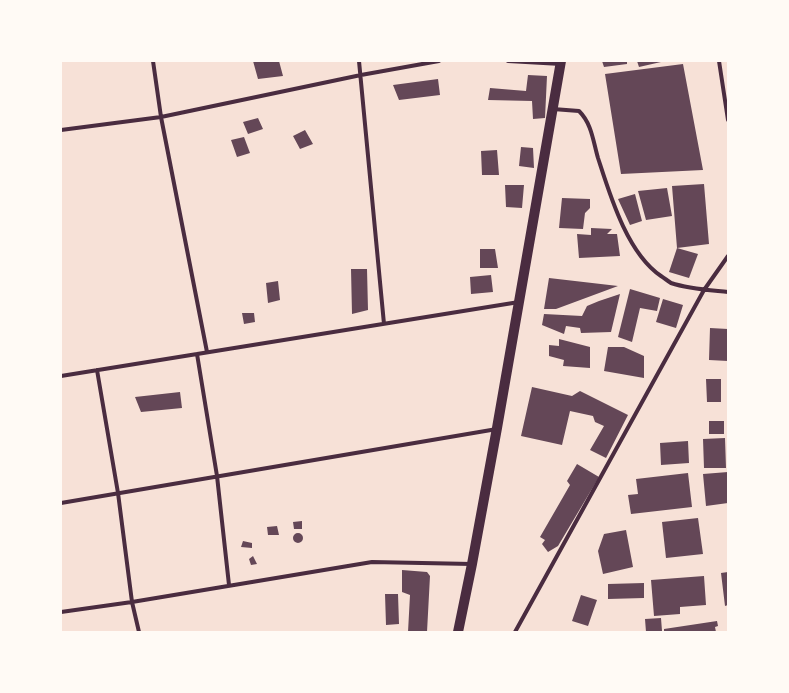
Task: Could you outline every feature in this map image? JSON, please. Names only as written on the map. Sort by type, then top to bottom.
[{"type":"main road","points":[[458,632],[497,428],[561,62]]},
{"type":"street","points":[[153,61],[161,117],[207,352]]},
{"type":"street","points":[[359,61],[384,324]]},
{"type":"street","points":[[61,130],[161,117],[361,75],[439,61]]},
{"type":"street","points":[[508,61],[561,62]]},
{"type":"street","points":[[719,61],[728,120]]},
{"type":"street","points":[[553,109],[579,111],[586,118],[613,203],[635,247],[652,270],[670,282],[704,290],[728,292]]},
{"type":"street","points":[[515,632],[704,290],[728,256]]},
{"type":"street","points":[[61,376],[519,302]]},
{"type":"street","points":[[197,354],[217,476],[229,585]]},
{"type":"street","points":[[97,370],[118,493],[132,602],[139,632]]},
{"type":"street","points":[[61,503],[497,428]]},
{"type":"street","points":[[61,612],[132,602],[372,562],[472,564]]},
{"type":"building","points":[[253,61],[279,61],[283,76],[258,79]]},
{"type":"building","points":[[602,61],[627,61],[627,64],[604,67]]},
{"type":"building","points":[[637,61],[660,61],[661,62],[639,67]]},
{"type":"building","points":[[683,64],[703,170],[621,174],[605,74]]},
{"type":"building","points":[[528,75],[547,76],[545,118],[533,119],[532,101],[488,100],[490,88],[526,91]]},
{"type":"building","points":[[438,79],[440,95],[399,100],[393,85]]},
{"type":"building","points":[[258,118],[263,129],[248,134],[243,122]]},
{"type":"building","points":[[305,130],[313,144],[300,149],[293,136]]},
{"type":"building","points":[[244,137],[250,153],[237,157],[231,140]]},
{"type":"building","points":[[521,147],[533,148],[534,168],[519,166]]},
{"type":"building","points":[[497,150],[499,175],[482,175],[481,151]]},
{"type":"building","points":[[704,184],[709,244],[677,248],[672,186]]},
{"type":"building","points":[[505,185],[524,185],[522,208],[506,207]]},
{"type":"building","points":[[667,188],[672,216],[646,220],[638,191]]},
{"type":"building","points":[[635,194],[642,221],[630,225],[618,199]]},
{"type":"building","points":[[562,198],[590,199],[590,208],[585,213],[583,229],[559,228]]},
{"type":"building","points":[[591,228],[612,229],[607,234],[617,234],[620,256],[579,258],[577,234],[591,235]]},
{"type":"building","points":[[677,248],[698,254],[689,278],[669,272]]},
{"type":"building","points":[[480,249],[495,249],[498,268],[480,268]]},
{"type":"building","points":[[351,269],[367,269],[368,310],[352,314]]},
{"type":"building","points":[[491,275],[493,292],[471,294],[470,277]]},
{"type":"building","points":[[549,278],[618,286],[556,309],[544,309]]},
{"type":"building","points":[[278,281],[280,300],[268,303],[266,283]]},
{"type":"building","points":[[630,289],[660,298],[657,311],[640,308],[632,342],[618,337]]},
{"type":"building","points":[[620,294],[611,332],[581,333],[580,328],[566,326],[564,334],[542,325],[544,314],[582,316],[587,306]]},
{"type":"building","points":[[663,299],[683,305],[676,328],[656,322]]},
{"type":"building","points":[[242,313],[254,313],[255,322],[244,324]]},
{"type":"building","points":[[710,328],[728,329],[728,361],[709,360]]},
{"type":"building","points":[[559,339],[590,347],[590,368],[563,366],[564,360],[549,356],[549,345],[559,346]]},
{"type":"building","points":[[608,347],[624,347],[644,356],[644,378],[604,371]]},
{"type":"building","points":[[706,379],[721,379],[721,402],[707,402]]},
{"type":"building","points":[[532,387],[572,396],[580,391],[628,415],[606,458],[590,450],[604,426],[595,422],[593,416],[570,411],[562,445],[521,436]]},
{"type":"building","points":[[180,392],[182,408],[141,412],[135,397]]},
{"type":"building","points":[[709,421],[724,421],[724,434],[709,434]]},
{"type":"building","points":[[725,438],[726,468],[704,468],[703,439]]},
{"type":"building","points":[[688,441],[689,463],[661,465],[660,443]]},
{"type":"building","points":[[577,464],[599,477],[558,546],[548,552],[542,544],[545,540],[540,537],[570,485],[567,481]]},
{"type":"building","points":[[728,472],[728,503],[706,506],[703,474]]},
{"type":"building","points":[[688,473],[692,507],[631,514],[628,495],[638,494],[636,479]]},
{"type":"building","points":[[698,518],[703,554],[666,558],[662,522]]},
{"type":"building","points":[[302,521],[302,529],[294,529],[293,522]]},
{"type":"building","points":[[277,526],[279,535],[268,535],[267,527]]},
{"type":"building","points":[[626,530],[633,567],[603,574],[598,551],[604,534]]},
{"type":"building","points":[[296,533],[300,533],[302,534],[302,542],[296,543],[293,540],[293,536]]},
{"type":"building","points":[[243,541],[252,543],[252,548],[241,547]]},
{"type":"building","points":[[253,556],[257,564],[251,565],[249,559]]},
{"type":"building","points":[[402,570],[427,572],[430,576],[427,632],[408,632],[410,595],[402,592]]},
{"type":"building","points":[[728,572],[728,605],[725,606],[721,573]]},
{"type":"building","points":[[704,576],[706,605],[680,607],[680,614],[654,616],[651,580]]},
{"type":"building","points":[[644,583],[644,598],[608,599],[608,584]]},
{"type":"building","points":[[385,594],[398,594],[399,624],[386,625]]},
{"type":"building","points":[[581,595],[597,600],[588,626],[572,621]]},
{"type":"building","points":[[661,618],[662,631],[646,632],[645,619]]},
{"type":"building","points":[[717,621],[718,626],[715,627],[716,632],[664,632],[664,629]]}]
